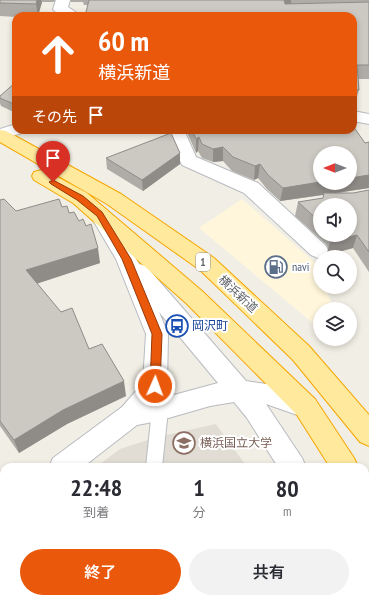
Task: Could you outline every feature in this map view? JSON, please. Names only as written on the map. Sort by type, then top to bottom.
[{"type":"highway","name":"横浜新道","points":[[4,138],[100,214],[194,297],[306,407],[342,463]]},
{"type":"highway","name":"横浜新道","points":[[4,138],[114,199],[207,264],[301,353],[369,434]]},
{"type":"street","points":[[62,0],[60,9],[65,12]]},
{"type":"street","points":[[357,117],[369,119]]},
{"type":"street","points":[[177,134],[188,161],[251,188],[318,250]]},
{"type":"street","points":[[275,211],[299,207]]},
{"type":"street","points":[[67,463],[131,415],[155,386],[157,334],[126,259],[100,214]]},
{"type":"street","points":[[126,259],[241,391],[256,410],[290,463]]},
{"type":"street","points":[[131,415],[160,410],[203,396],[241,391],[267,395],[306,407]]},
{"type":"lane","points":[[154,463],[160,410],[155,386]]},
{"type":"shaded area","points":[[242,199],[313,261],[313,294],[328,294],[331,302],[313,302],[313,323],[199,228]]},
{"type":"shaded area","name":"横浜国立大学","points":[[216,424],[244,463],[101,463],[120,449],[157,437]]},
{"type":"building","points":[[0,0],[37,0],[36,4],[0,3]]},
{"type":"building","points":[[89,0],[284,0],[285,4],[369,2],[369,65],[357,65],[357,12],[86,12]]},
{"type":"building","points":[[357,65],[359,90],[357,90]]},
{"type":"building","points":[[12,86],[12,103],[0,98],[0,96]]},
{"type":"building","points":[[357,132],[365,143],[369,142],[369,175],[357,177],[357,146],[313,146],[313,183],[283,188],[268,175],[260,164],[255,166],[233,157],[223,147],[213,149],[202,144],[199,137],[196,139],[194,134],[357,134]]},
{"type":"building","points":[[168,134],[171,134],[180,153],[142,180],[106,158]]},
{"type":"building","points":[[369,190],[369,252],[357,235],[357,198],[323,198],[324,193],[353,193]]},
{"type":"building","points":[[4,199],[16,211],[59,199],[62,207],[67,206],[69,213],[74,212],[79,221],[83,219],[86,226],[91,224],[98,248],[26,270],[61,312],[72,308],[89,349],[102,344],[124,381],[63,410],[14,440],[0,421],[0,200]]},
{"type":"building","points":[[313,200],[313,216],[298,202]]},
{"type":"place","name":"navi","points":[[276,267]]},
{"type":"place","name":"岡沢町","points":[[177,326]]},
{"type":"place","name":"横浜国立大学","points":[[184,443]]},
{"type":"route","points":[[53,182],[80,198],[100,214],[126,259],[157,334],[155,386]]}]
